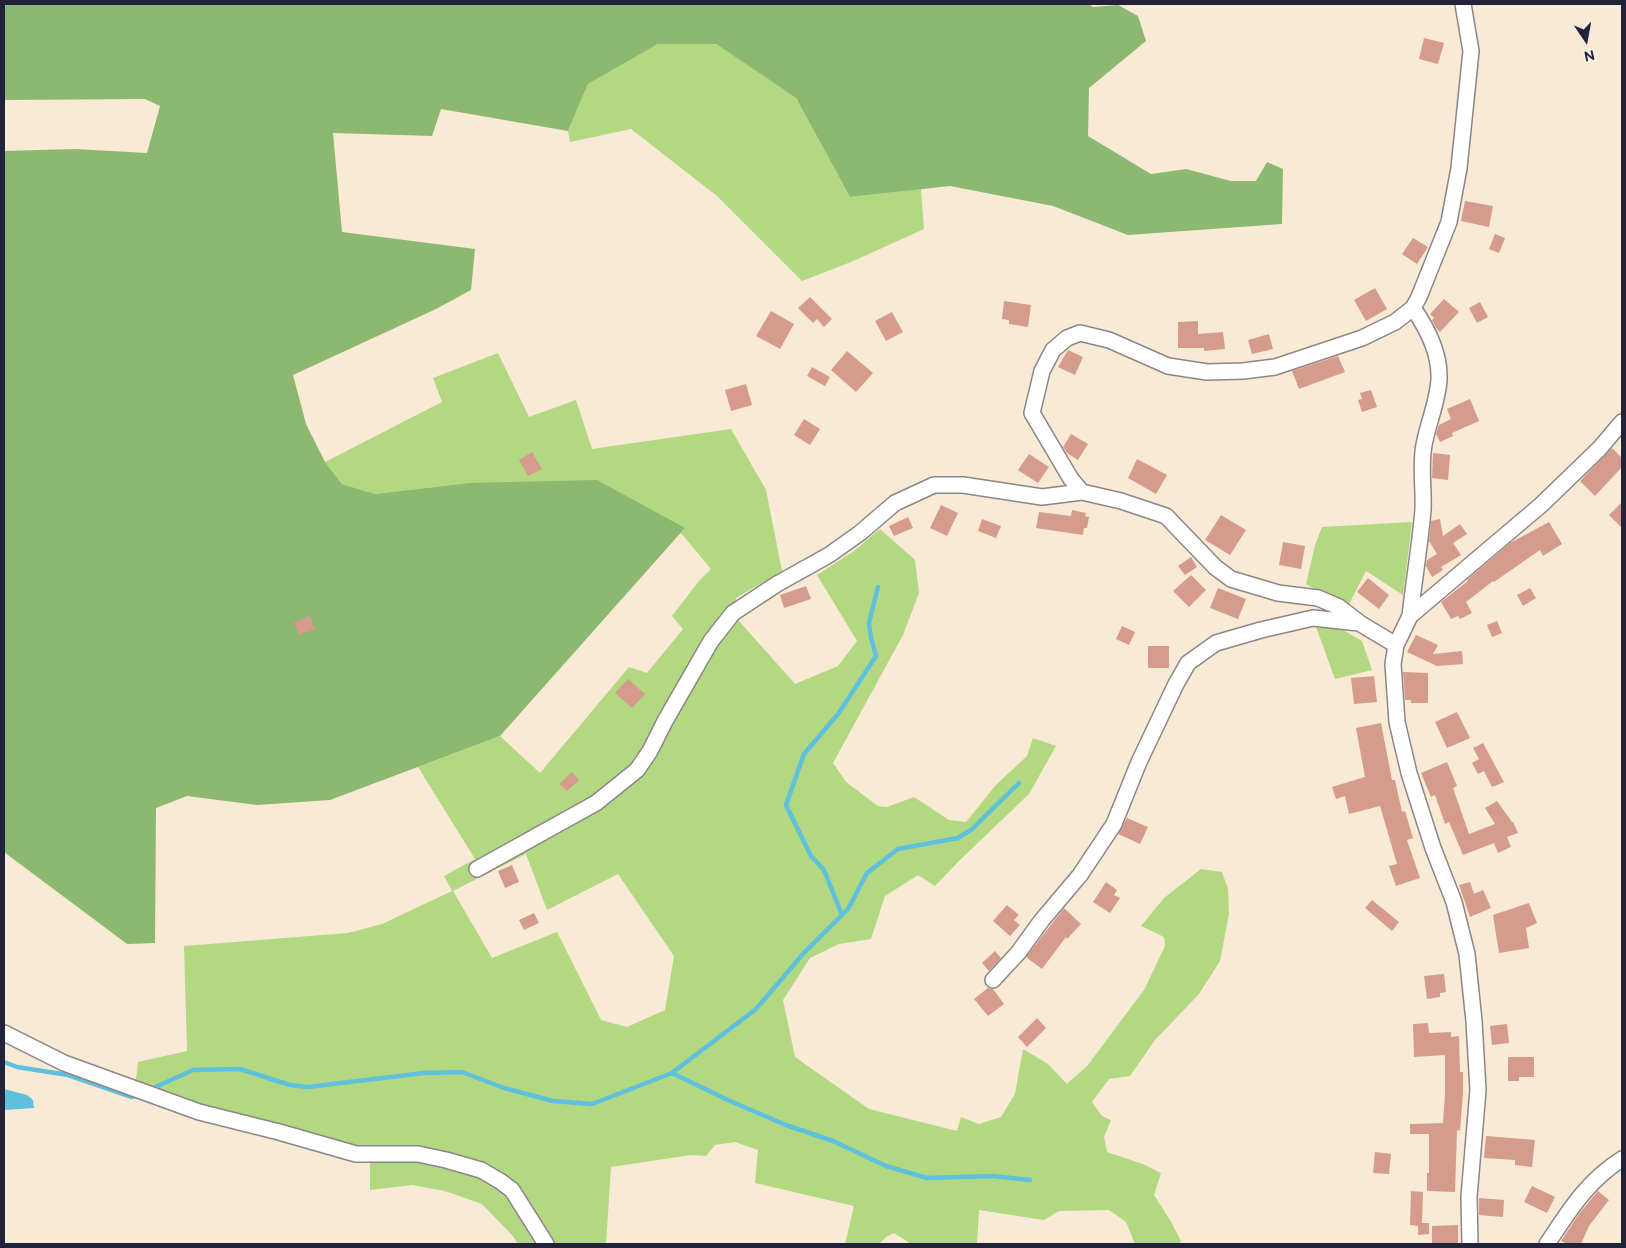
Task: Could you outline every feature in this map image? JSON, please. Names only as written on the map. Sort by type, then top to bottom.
[{"type":"street","points":[[1082,492],[1070,479],[1032,413],[1042,371],[1054,350],[1067,338],[1080,333],[1109,340],[1168,366],[1207,372],[1243,371],[1275,367],[1362,338],[1395,322],[1413,308],[1449,222],[1459,168],[1471,51],[1463,4]]},
{"type":"street","points":[[1413,308],[1432,343],[1439,378],[1424,446],[1423,510],[1410,616],[1396,645],[1393,664],[1394,684],[1397,722],[1409,773],[1433,848],[1454,902],[1467,954],[1474,1021],[1478,1090],[1469,1196],[1470,1244]]},
{"type":"street","points":[[1410,616],[1541,505],[1599,449],[1622,422]]},
{"type":"street","points":[[477,869],[596,802],[637,770],[650,751],[711,640],[733,613],[778,584],[829,555],[860,533],[895,503],[934,485],[963,486],[1042,497],[1082,492],[1121,501],[1166,516],[1215,567],[1231,579],[1278,593],[1318,598],[1339,607],[1361,624],[1396,645]]},
{"type":"street","points":[[993,980],[1018,953],[1042,920],[1080,875],[1114,824],[1139,762],[1188,663],[1216,643],[1313,618],[1361,624]]},
{"type":"street","points":[[4,1032],[64,1063],[199,1112],[356,1154],[418,1154],[482,1170],[512,1190],[546,1244]]},
{"type":"street","points":[[1547,1244],[1589,1185],[1622,1159]]},
{"type":"green space","points":[[4,4],[1089,4],[1093,7],[1118,5],[1138,16],[1146,41],[1089,88],[1088,136],[1151,174],[1186,169],[1231,181],[1256,181],[1267,162],[1283,169],[1282,224],[1128,235],[1053,206],[950,186],[850,197],[796,98],[716,44],[658,44],[588,84],[568,131],[441,109],[432,136],[333,133],[342,232],[475,249],[471,290],[436,309],[293,375],[306,424],[325,462],[342,484],[375,494],[468,483],[597,480],[685,528],[500,736],[330,800],[257,805],[187,796],[156,808],[155,943],[127,944],[4,852],[4,151],[75,149],[147,153],[160,106],[145,99],[4,100]]},
{"type":"green space","points":[[658,44],[716,44],[796,98],[850,197],[921,189],[924,229],[851,262],[802,281],[717,196],[631,129],[570,142],[568,131],[588,84]]},
{"type":"green space","points":[[498,353],[529,417],[576,400],[592,449],[731,429],[766,490],[782,571],[736,598],[739,621],[795,684],[838,666],[857,641],[817,575],[854,551],[880,529],[915,560],[919,593],[903,635],[833,763],[846,782],[878,806],[887,807],[914,797],[949,820],[966,822],[995,786],[1027,756],[1033,738],[1056,746],[1029,794],[935,886],[918,875],[885,896],[871,939],[839,944],[810,958],[783,1000],[795,1057],[869,1109],[957,1131],[961,1117],[979,1124],[1001,1117],[1015,1094],[1023,1049],[1048,1064],[1067,1084],[1088,1065],[1144,990],[1165,946],[1164,937],[1141,926],[1164,898],[1201,869],[1222,872],[1228,889],[1229,914],[1220,961],[1199,994],[1155,1040],[1130,1076],[1109,1079],[1092,1102],[1102,1116],[1111,1120],[1104,1137],[1107,1152],[1143,1164],[1161,1173],[1154,1195],[1181,1241],[1179,1244],[1135,1244],[1126,1222],[1109,1210],[1059,1211],[1044,1220],[979,1210],[977,1244],[909,1244],[894,1233],[886,1237],[879,1244],[845,1244],[854,1206],[755,1183],[758,1150],[735,1142],[715,1145],[706,1156],[691,1155],[611,1167],[606,1244],[518,1244],[512,1235],[482,1204],[445,1191],[412,1185],[370,1190],[370,1149],[185,1101],[136,1080],[138,1062],[187,1051],[184,946],[348,933],[382,924],[452,891],[444,876],[475,859],[418,767],[500,736],[540,773],[629,667],[647,673],[683,629],[672,616],[699,581],[711,569],[681,533],[685,528],[468,483],[375,494],[342,484],[325,462],[442,402],[433,378]],"holes":[[[526,854],[547,910],[618,874],[674,956],[665,1010],[627,1027],[601,1020],[557,932],[492,958],[453,891]]]},
{"type":"green space","points":[[1412,522],[1403,595],[1366,571],[1347,608],[1306,584],[1315,545],[1322,527]]},
{"type":"green space","points":[[1316,627],[1338,627],[1362,641],[1372,670],[1335,679]]},
{"type":"water","points":[[4,1089],[27,1095],[33,1100],[34,1108],[4,1110]]},
{"type":"building","points":[[1424,38],[1444,43],[1438,64],[1419,59]]},
{"type":"building","points":[[1465,201],[1493,206],[1489,227],[1461,221]]},
{"type":"building","points":[[1495,234],[1505,238],[1499,253],[1489,249]]},
{"type":"building","points":[[1413,238],[1428,247],[1417,264],[1402,254]]},
{"type":"building","points":[[1375,288],[1387,309],[1366,321],[1354,300]]},
{"type":"building","points":[[810,297],[832,319],[824,327],[817,319],[813,323],[798,308]]},
{"type":"building","points":[[1444,299],[1459,312],[1440,332],[1432,320],[1434,318],[1430,314]]},
{"type":"building","points":[[1004,301],[1031,305],[1028,327],[1009,324],[1009,320],[1002,319]]},
{"type":"building","points":[[1480,302],[1488,317],[1477,323],[1469,308]]},
{"type":"building","points":[[771,311],[794,324],[780,349],[756,336]]},
{"type":"building","points":[[892,312],[903,332],[886,341],[875,321]]},
{"type":"building","points":[[1198,321],[1198,334],[1223,332],[1225,349],[1204,351],[1204,348],[1178,348],[1178,322]]},
{"type":"building","points":[[1269,334],[1273,349],[1252,354],[1248,340]]},
{"type":"building","points":[[1068,350],[1083,357],[1075,375],[1058,367]]},
{"type":"building","points":[[847,351],[873,373],[856,392],[831,370]]},
{"type":"building","points":[[1338,356],[1345,372],[1299,389],[1292,371]]},
{"type":"building","points":[[812,367],[830,377],[825,386],[807,376]]},
{"type":"building","points":[[746,384],[752,405],[731,411],[725,390]]},
{"type":"building","points":[[1371,390],[1377,407],[1362,412],[1358,400],[1362,399],[1360,393]]},
{"type":"building","points":[[1470,399],[1479,421],[1452,433],[1453,436],[1440,442],[1436,434],[1439,425],[1451,419],[1447,409]]},
{"type":"building","points":[[804,419],[820,429],[810,445],[794,435]]},
{"type":"building","points":[[1071,434],[1088,444],[1078,460],[1067,453],[1063,447]]},
{"type":"building","points":[[1612,448],[1622,458],[1622,467],[1595,496],[1580,481]]},
{"type":"building","points":[[532,452],[542,469],[528,476],[519,460]]},
{"type":"building","points":[[1433,453],[1450,455],[1448,480],[1432,478]]},
{"type":"building","points":[[1029,454],[1049,467],[1038,483],[1018,470]]},
{"type":"building","points":[[1137,459],[1167,475],[1156,494],[1128,478]]},
{"type":"building","points":[[1622,502],[1622,528],[1609,515]]},
{"type":"building","points":[[941,505],[958,513],[947,536],[930,528]]},
{"type":"building","points":[[1072,510],[1086,513],[1085,516],[1089,517],[1087,528],[1084,528],[1083,535],[1036,528],[1039,512],[1071,516]]},
{"type":"building","points":[[1221,515],[1246,530],[1230,555],[1205,540]]},
{"type":"building","points":[[908,517],[913,528],[894,536],[889,526]]},
{"type":"building","points":[[982,519],[1001,526],[996,538],[978,531]]},
{"type":"building","points":[[1440,519],[1443,536],[1460,524],[1467,534],[1453,543],[1461,555],[1441,567],[1443,570],[1432,577],[1426,566],[1427,560],[1437,554],[1429,541],[1431,521]]},
{"type":"building","points":[[1549,522],[1562,544],[1543,556],[1540,550],[1493,581],[1466,602],[1472,613],[1460,619],[1458,616],[1451,619],[1441,602],[1468,581],[1510,543]]},
{"type":"building","points":[[1283,542],[1305,546],[1301,569],[1279,565]]},
{"type":"building","points":[[1191,557],[1197,567],[1185,575],[1178,566]]},
{"type":"building","points":[[1191,575],[1206,590],[1189,607],[1173,591]]},
{"type":"building","points":[[1368,578],[1389,595],[1379,609],[1357,592]]},
{"type":"building","points":[[806,586],[811,599],[784,608],[780,595]]},
{"type":"building","points":[[1218,588],[1246,599],[1238,619],[1210,608]]},
{"type":"building","points":[[1530,588],[1536,598],[1523,606],[1517,595]]},
{"type":"building","points":[[310,616],[315,629],[299,635],[294,622]]},
{"type":"building","points":[[1497,621],[1502,633],[1492,637],[1487,625]]},
{"type":"building","points":[[1122,626],[1135,632],[1129,645],[1116,639]]},
{"type":"building","points":[[1416,635],[1438,645],[1433,654],[1462,651],[1463,664],[1437,666],[1407,652]]},
{"type":"building","points":[[1148,646],[1169,646],[1169,668],[1148,668]]},
{"type":"building","points":[[1403,672],[1428,673],[1428,703],[1411,703],[1411,700],[1405,700]]},
{"type":"building","points":[[1374,676],[1377,702],[1354,704],[1351,678]]},
{"type":"building","points":[[628,679],[645,694],[632,708],[615,693]]},
{"type":"building","points":[[1457,712],[1470,738],[1447,748],[1435,722]]},
{"type":"building","points":[[1381,723],[1392,780],[1395,780],[1402,812],[1405,811],[1413,838],[1407,840],[1420,878],[1396,886],[1389,866],[1397,864],[1380,806],[1349,814],[1345,796],[1336,799],[1332,787],[1365,777],[1356,728]]},
{"type":"building","points":[[1483,743],[1504,782],[1492,787],[1484,771],[1478,774],[1472,763],[1479,759],[1473,748]]},
{"type":"building","points":[[1447,762],[1457,786],[1453,788],[1469,834],[1495,824],[1485,808],[1497,801],[1513,822],[1518,833],[1507,837],[1511,847],[1498,853],[1494,843],[1463,855],[1449,822],[1445,824],[1435,795],[1431,797],[1421,773]]},
{"type":"building","points":[[572,772],[579,780],[567,791],[559,784]]},
{"type":"building","points":[[1127,818],[1148,827],[1140,844],[1118,834]]},
{"type":"building","points":[[512,865],[519,882],[505,888],[498,871]]},
{"type":"building","points":[[1106,882],[1117,890],[1114,895],[1120,898],[1110,913],[1093,902]]},
{"type":"building","points":[[1470,882],[1474,894],[1483,890],[1491,908],[1470,917],[1459,885]]},
{"type":"building","points":[[1372,900],[1399,922],[1392,931],[1365,908]]},
{"type":"building","points":[[1529,903],[1537,923],[1526,928],[1529,948],[1499,953],[1493,915]]},
{"type":"building","points":[[1007,905],[1019,915],[1014,920],[1020,925],[1010,936],[993,921]]},
{"type":"building","points":[[1064,908],[1081,924],[1067,939],[1066,937],[1042,969],[1026,957]]},
{"type":"building","points":[[534,913],[539,923],[524,930],[519,920]]},
{"type":"building","points":[[995,951],[1001,958],[989,971],[982,963]]},
{"type":"building","points":[[1444,974],[1446,992],[1440,993],[1440,997],[1427,999],[1424,976]]},
{"type":"building","points":[[988,988],[993,989],[1004,1004],[988,1016],[974,999]]},
{"type":"building","points":[[1037,1018],[1046,1028],[1027,1047],[1018,1037]]},
{"type":"building","points":[[1428,1023],[1429,1033],[1451,1032],[1451,1037],[1459,1036],[1460,1072],[1463,1072],[1463,1093],[1460,1131],[1457,1130],[1455,1192],[1427,1191],[1429,1134],[1410,1134],[1410,1124],[1443,1123],[1445,1055],[1414,1057],[1413,1024]]},
{"type":"building","points":[[1507,1024],[1509,1043],[1492,1045],[1490,1026]]},
{"type":"building","points":[[1508,1057],[1534,1057],[1534,1077],[1519,1077],[1519,1081],[1508,1081]]},
{"type":"building","points":[[1486,1136],[1535,1140],[1532,1167],[1515,1165],[1515,1160],[1484,1158]]},
{"type":"building","points":[[1375,1152],[1391,1154],[1389,1174],[1373,1173]]},
{"type":"building","points":[[1532,1186],[1555,1197],[1547,1213],[1524,1202]]},
{"type":"building","points":[[1411,1191],[1423,1192],[1422,1223],[1429,1223],[1429,1234],[1418,1235],[1418,1226],[1410,1225]]},
{"type":"building","points":[[1598,1191],[1609,1200],[1589,1226],[1581,1244],[1568,1244],[1561,1241],[1579,1214]]},
{"type":"building","points":[[1479,1198],[1504,1200],[1503,1217],[1479,1215]]},
{"type":"building","points":[[1458,1225],[1458,1244],[1432,1244],[1432,1226]]},
{"type":"waterway","points":[[842,915],[824,870],[811,856],[786,805],[804,754],[838,714],[876,656],[869,623],[878,587]]},
{"type":"waterway","points":[[149,1090],[193,1070],[240,1069],[290,1085],[308,1087],[424,1073],[462,1072],[504,1088],[553,1101],[592,1104],[672,1073],[756,1009],[803,954],[848,909],[867,873],[898,849],[958,838],[972,829],[1019,783]]},
{"type":"waterway","points":[[4,1062],[17,1067],[68,1075],[132,1097],[137,1095]]},
{"type":"waterway","points":[[672,1073],[730,1101],[786,1125],[833,1141],[886,1166],[927,1178],[992,1176],[1030,1180]]}]
